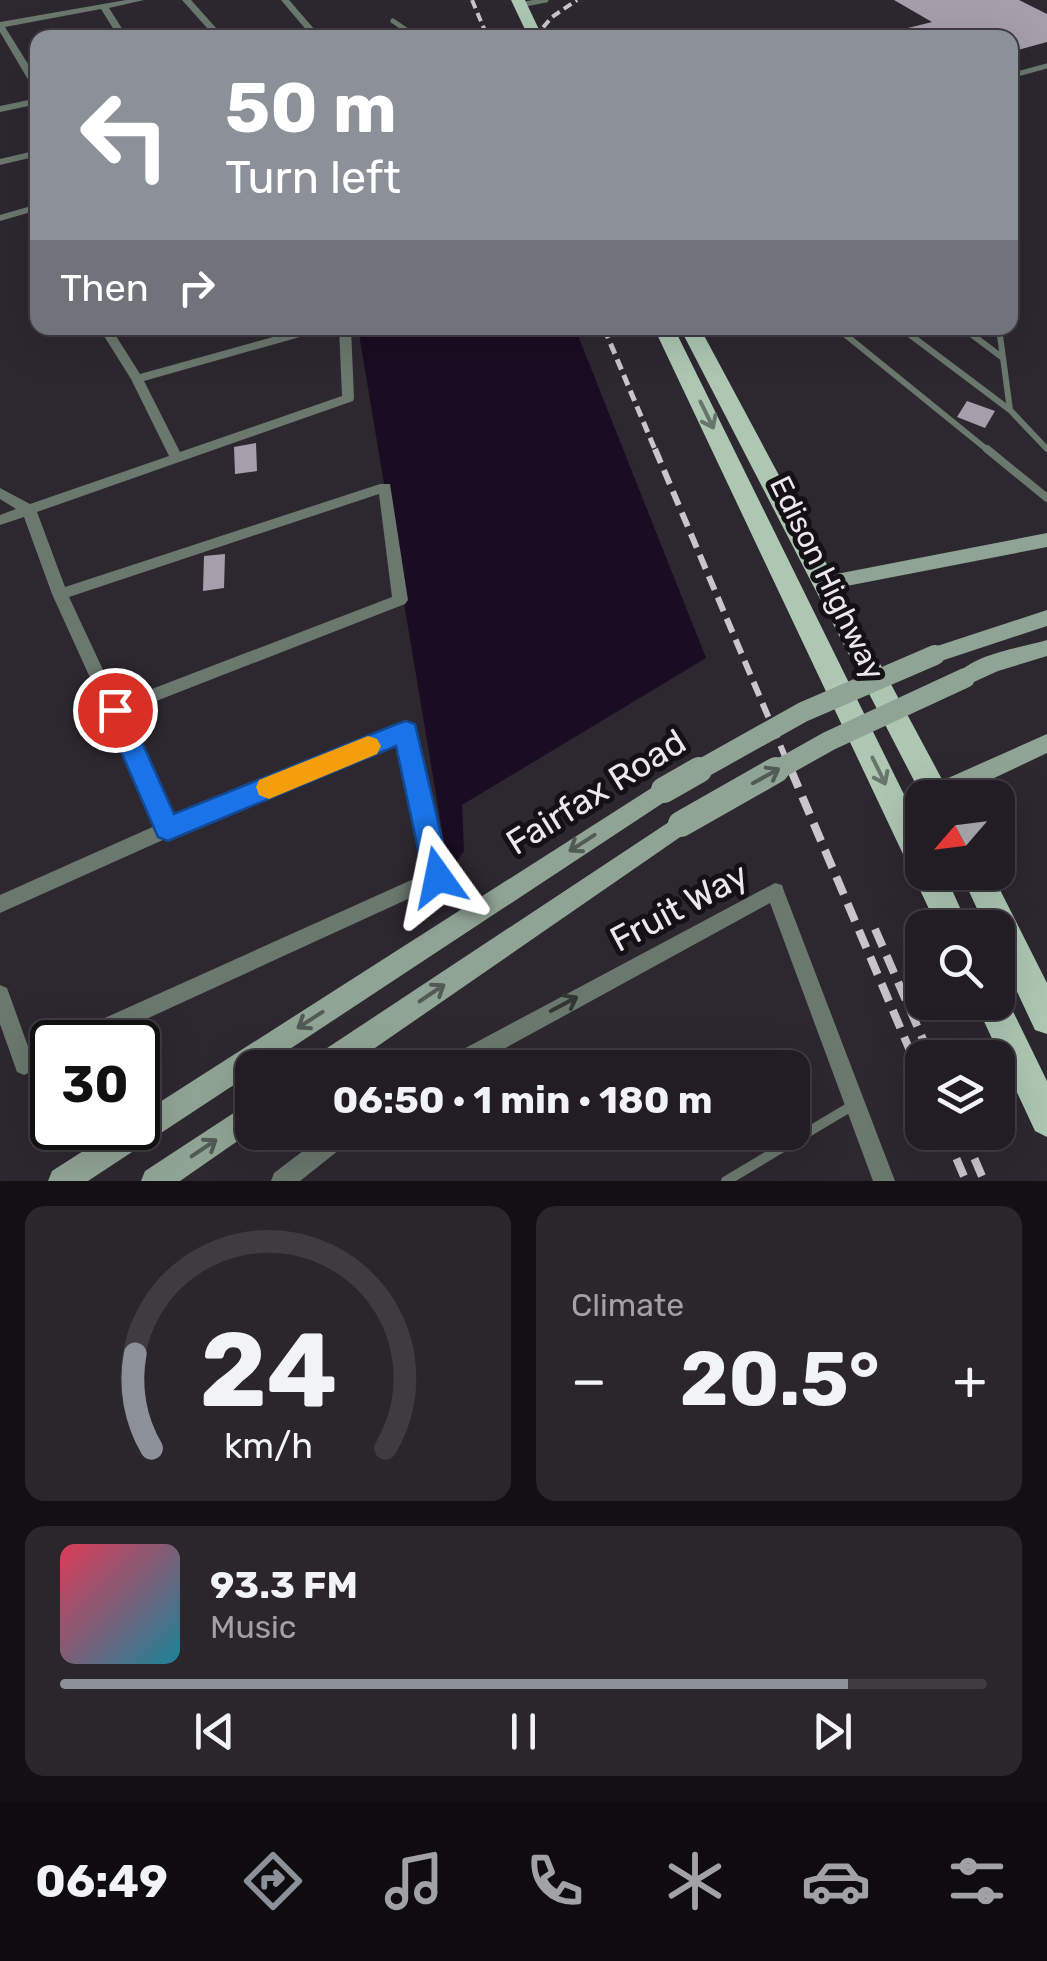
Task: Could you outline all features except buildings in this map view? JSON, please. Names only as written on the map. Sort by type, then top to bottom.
[{"type":"main road","points":[[519,2],[532,30]]},
{"type":"main road","name":"Edison Highway","points":[[667,335],[905,827]]},
{"type":"main road","name":"Edison Highway","points":[[694,335],[929,780]]},
{"type":"main road","points":[[826,583],[1047,540]]},
{"type":"main road","name":"Fairfax Road","points":[[62,1181],[664,790],[803,712],[935,655],[1047,618]]},
{"type":"main road","points":[[348,1050],[681,824],[829,741],[991,664],[1047,648]]},
{"type":"main road","points":[[970,780],[1047,743]]},
{"type":"main road","points":[[984,890],[1047,1018]]},
{"type":"main road","points":[[1000,1020],[1047,1119]]},
{"type":"main road","points":[[155,1181],[235,1127]]},
{"type":"street","points":[[30,78],[15,58],[0,25],[140,0]]},
{"type":"street","points":[[186,0],[214,30]]},
{"type":"street","points":[[286,0],[311,30]]},
{"type":"street","points":[[103,6],[119,30]]},
{"type":"street","points":[[0,109],[30,103]]},
{"type":"street","points":[[0,162],[30,155]]},
{"type":"street","points":[[0,218],[30,210]]},
{"type":"street","points":[[110,335],[176,458]]},
{"type":"street","points":[[136,378],[292,335]]},
{"type":"street","points":[[0,520],[348,398],[344,335]]},
{"type":"street","points":[[60,594],[385,488],[400,600],[115,710]]},
{"type":"street","points":[[0,493],[29,510],[60,594],[168,829]]},
{"type":"street","points":[[0,904],[168,829],[406,731],[438,877],[123,1020]]},
{"type":"street","name":"Fruit Way","points":[[481,1050],[774,891],[884,1181]]},
{"type":"street","points":[[0,995],[24,1065],[30,1062]]},
{"type":"street","points":[[282,1181],[322,1150]]},
{"type":"lane","points":[[519,2],[546,0]]},
{"type":"lane","points":[[393,21],[406,30]]},
{"type":"lane","points":[[1018,74],[1047,66]]},
{"type":"lane","points":[[846,335],[1047,498]]},
{"type":"lane","points":[[910,335],[1010,410],[1047,449]]},
{"type":"lane","points":[[972,335],[1003,358]]},
{"type":"lane","points":[[1000,335],[1010,410]]},
{"type":"lane","points":[[726,1181],[855,1104]]},
{"type":"shaded area","points":[[359,335],[578,335],[706,658],[462,805],[464,851],[449,872]]},
{"type":"railway","points":[[472,0],[485,30]]},
{"type":"railway","points":[[541,30],[577,0]]},
{"type":"railway","points":[[607,335],[656,452]]},
{"type":"railway","points":[[655,449],[792,773]]},
{"type":"railway","points":[[791,770],[905,1040]]},
{"type":"railway","points":[[875,929],[923,1040]]},
{"type":"railway","points":[[953,1150],[966,1181]]},
{"type":"railway","points":[[971,1150],[984,1181]]},
{"type":"slow traffic","points":[[269,787],[368,746]]},
{"type":"route","points":[[115,710],[168,829],[406,731],[438,877]]}]
